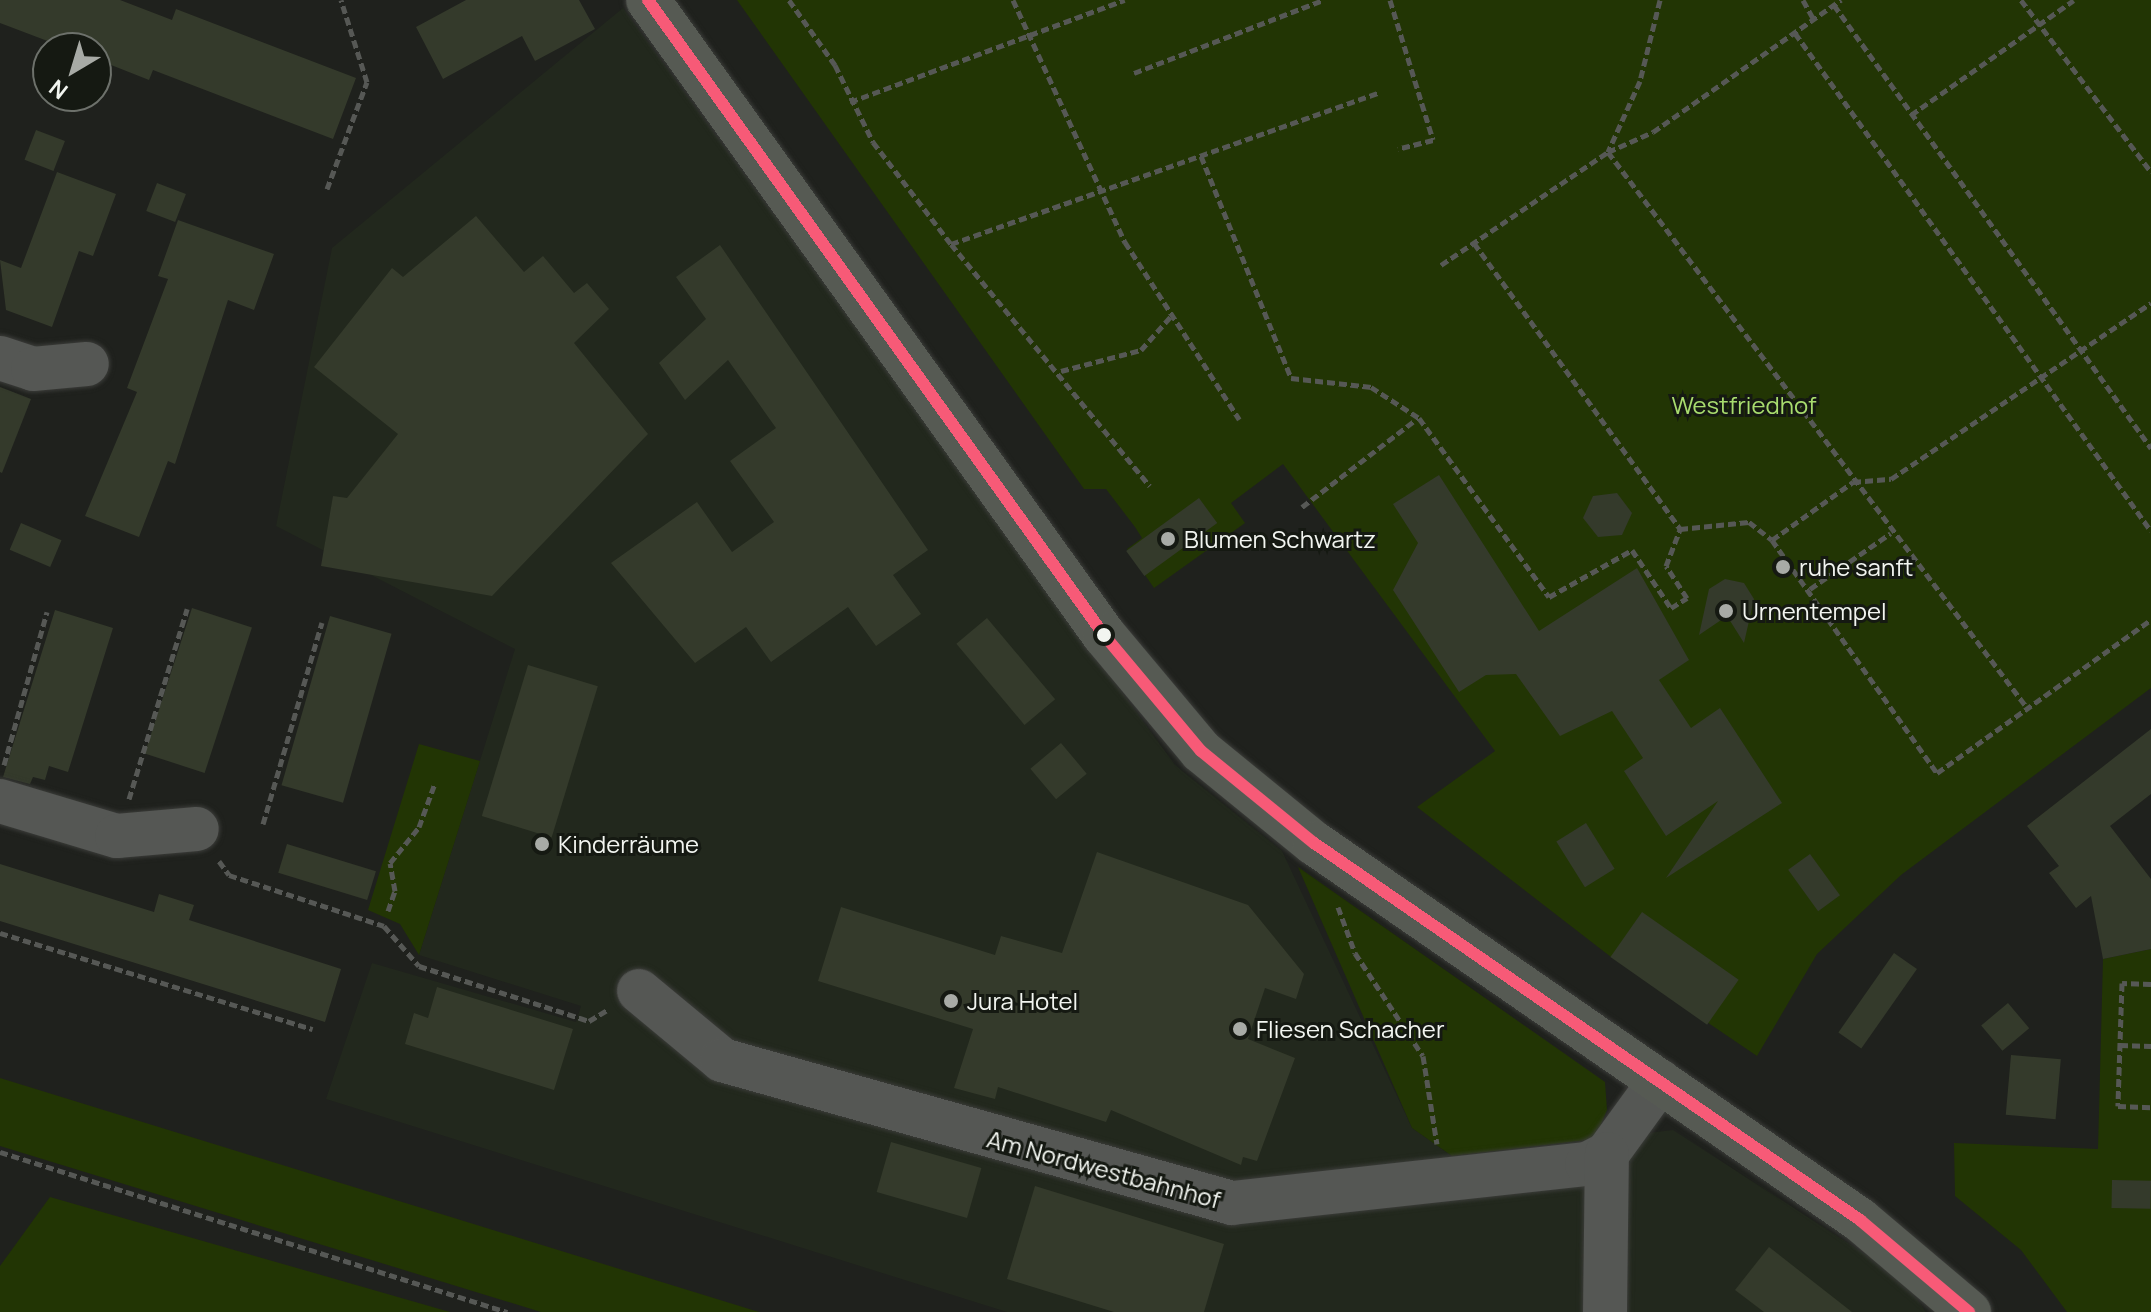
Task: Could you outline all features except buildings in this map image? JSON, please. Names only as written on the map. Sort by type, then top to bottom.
[{"type":"main road","points":[[648,0],[1111,645],[1201,751],[1314,843],[1906,1253],[1969,1312]]},
{"type":"street","points":[[0,358],[33,369],[87,364]]},
{"type":"street","points":[[0,801],[117,836],[197,829]]},
{"type":"street","name":"Am Nordwestbahnhof","points":[[639,991],[722,1060],[1195,1198],[1232,1203],[1442,1177],[1587,1164],[1607,1154]]},
{"type":"street","points":[[1605,1312],[1607,1154],[1660,1081]]},
{"type":"path","points":[[327,189],[367,82],[341,0]]},
{"type":"path","points":[[789,0],[835,65],[850,102],[951,244],[1060,372],[1150,486]]},
{"type":"path","points":[[1013,0],[1027,38],[1101,192],[1172,315],[1239,419]]},
{"type":"path","points":[[850,102],[1125,0]]},
{"type":"path","points":[[1134,73],[1323,0]]},
{"type":"path","points":[[1390,0],[1433,140],[1398,149]]},
{"type":"path","points":[[1608,152],[1640,81],[1660,0]]},
{"type":"path","points":[[1803,0],[1814,20]]},
{"type":"path","points":[[1441,265],[1608,152],[1653,132],[1841,0]]},
{"type":"path","points":[[2021,0],[2151,172]]},
{"type":"path","points":[[1911,115],[2074,0]]},
{"type":"path","points":[[1834,5],[2151,448]]},
{"type":"path","points":[[1795,33],[2038,382],[2151,531]]},
{"type":"path","points":[[951,244],[1378,93]]},
{"type":"path","points":[[1608,152],[1891,533],[2028,709]]},
{"type":"path","points":[[1201,156],[1291,378],[1371,387],[1419,418],[1549,597],[1632,550],[1671,608],[1687,598],[1666,566],[1680,529]]},
{"type":"path","points":[[1474,243],[1680,529]]},
{"type":"path","points":[[1772,540],[1853,482],[1891,479],[2083,354],[2151,303]]},
{"type":"path","points":[[1060,372],[1141,350],[1172,315]]},
{"type":"path","points":[[1302,507],[1419,418]]},
{"type":"path","points":[[1680,529],[1749,522],[1772,540],[1810,589],[1937,773],[2151,620]]},
{"type":"path","points":[[1810,589],[1891,533]]},
{"type":"path","points":[[117,836],[187,609]]},
{"type":"path","points":[[0,777],[47,612]]},
{"type":"path","points":[[263,824],[322,622]]},
{"type":"path","points":[[388,911],[395,891],[390,863],[419,827],[435,783]]},
{"type":"path","points":[[197,829],[229,875],[384,926],[419,966],[589,1021],[639,991]]},
{"type":"path","points":[[1335,898],[1355,953],[1423,1056],[1442,1177]]},
{"type":"path","points":[[0,933],[313,1029]]},
{"type":"path","points":[[2151,984],[2122,983],[2118,1106],[2151,1107]]},
{"type":"path","points":[[2120,1045],[2151,1046]]},
{"type":"path","points":[[0,1152],[507,1312]]},
{"type":"shaded area","points":[[623,8],[1175,765],[1282,851],[1412,1128],[1452,1156],[1673,1130],[1902,1278],[1926,1312],[1007,1312],[326,1099],[372,963],[576,1022],[581,1006],[419,955],[515,649],[276,526],[332,248]]},
{"type":"green space","name":"Westfriedhof","points":[[737,0],[2151,0],[2151,688],[1901,875],[1817,954],[1757,1056],[1611,957],[1417,807],[1495,751],[1283,464],[1231,503],[1245,523],[1154,588],[1127,549],[1142,538],[1135,527],[1106,489],[1084,489]]},
{"type":"green space","points":[[419,744],[480,761],[419,955],[400,924],[368,910]]},
{"type":"green space","points":[[1298,867],[1605,1082],[1607,1110],[1595,1139],[1452,1156],[1412,1128]]},
{"type":"green space","points":[[2151,949],[2151,1312],[2067,1312],[2021,1250],[1955,1196],[1954,1143],[2098,1149],[2103,959]]},
{"type":"green space","points":[[0,1078],[759,1312],[541,1312],[0,1146]]},
{"type":"green space","points":[[50,1197],[450,1312],[0,1312],[0,1266]]},
{"type":"transit line","points":[[648,0],[1104,635],[1201,751],[1314,843],[1860,1220],[1969,1312]]},
{"type":"place","name":"Blumen Schwartz","points":[[1168,539]]},
{"type":"place","name":"ruhe sanft","points":[[1783,567]]},
{"type":"place","name":"Urnentempel","points":[[1726,611]]},
{"type":"place","name":"Kinderräume","points":[[542,844]]},
{"type":"place","name":"Jura Hotel","points":[[951,1001]]},
{"type":"place","name":"Fliesen Schacher","points":[[1240,1029]]}]
